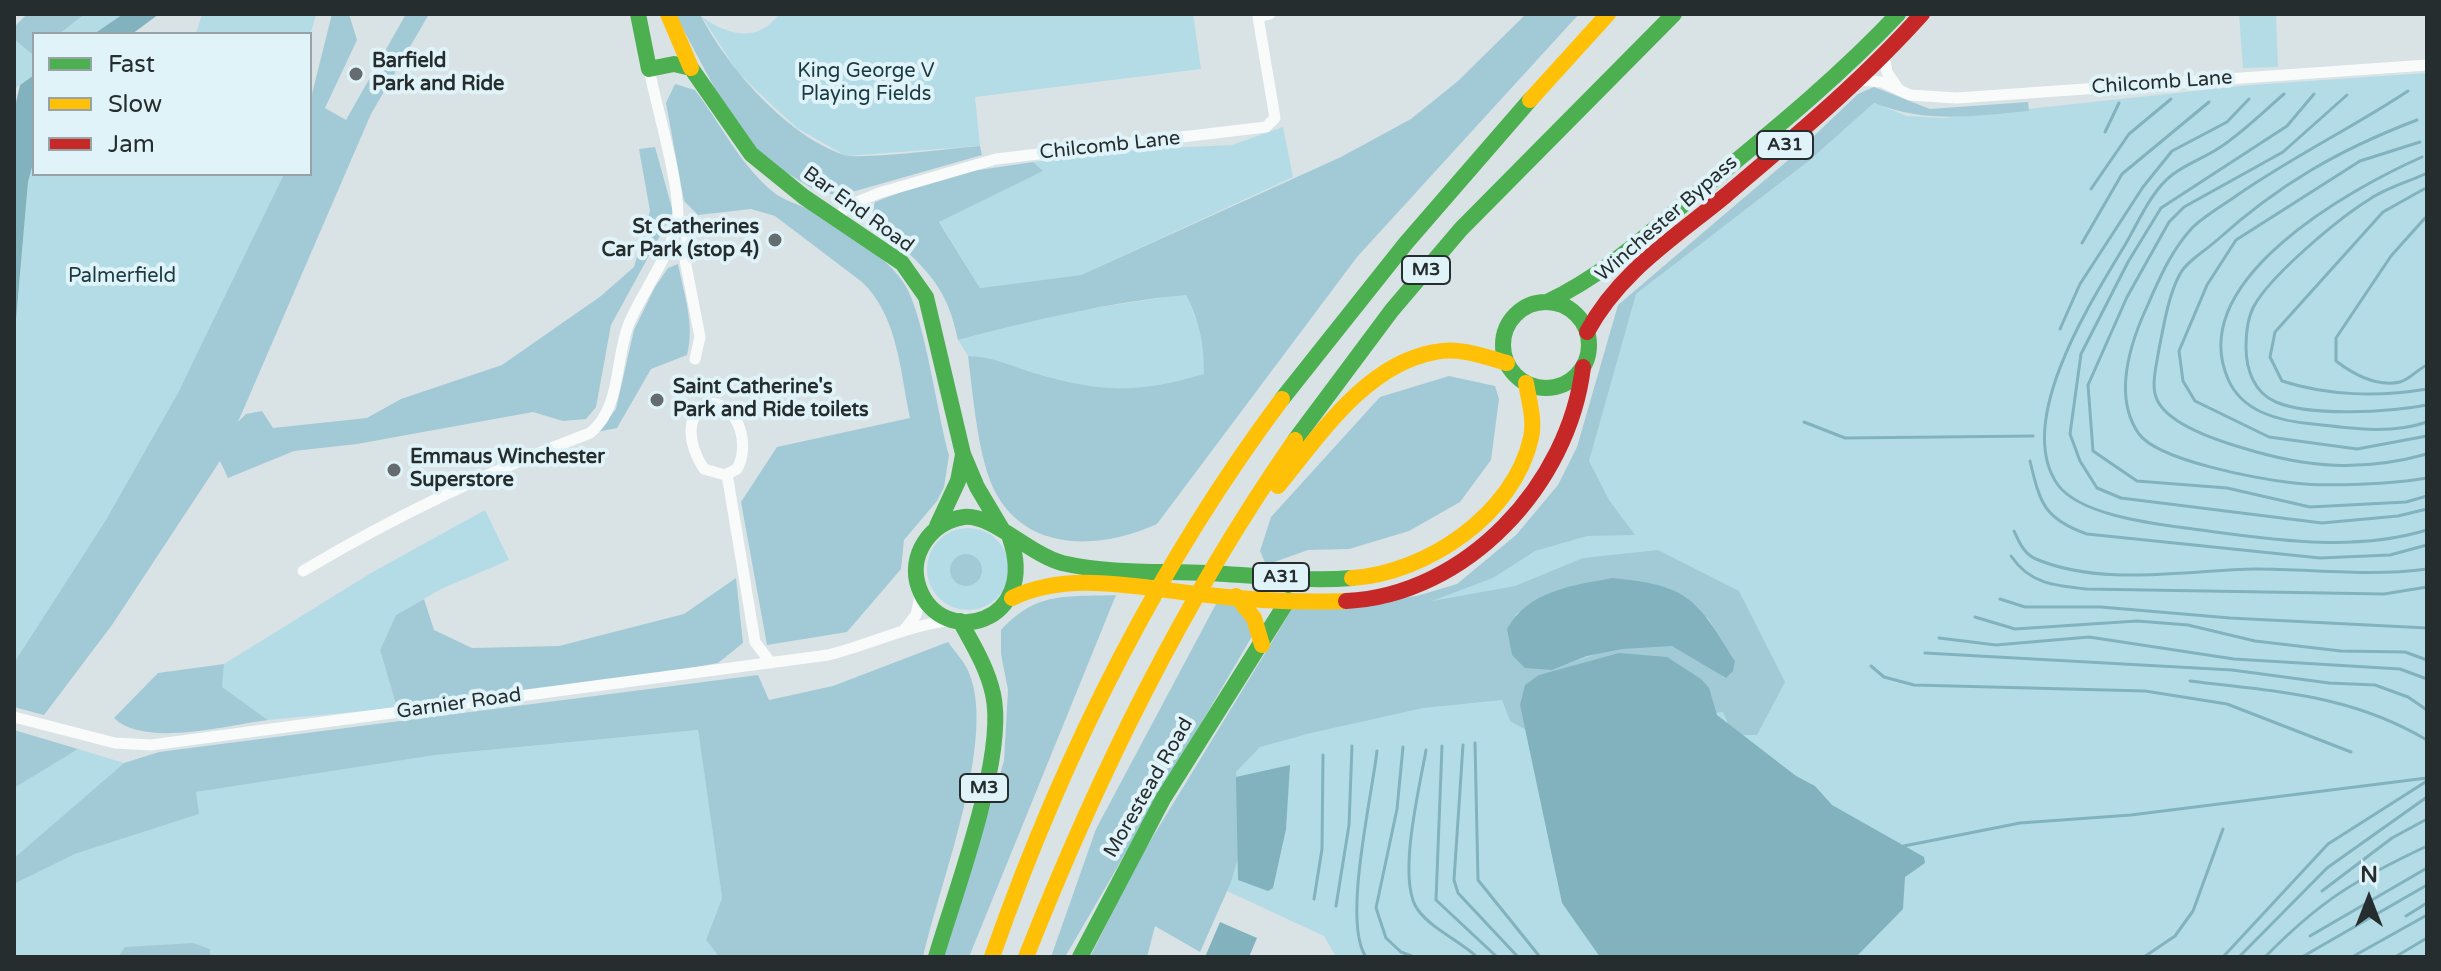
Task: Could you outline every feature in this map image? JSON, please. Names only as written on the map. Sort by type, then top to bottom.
[{"type":"main road","points":[[638,14],[649,69],[674,64],[691,68]]},
{"type":"main road","name":"Bar End Road","points":[[668,14],[691,68],[735,136],[752,156],[800,194],[839,217],[902,263],[926,297],[963,454],[977,487],[1007,534]]},
{"type":"main road","name":"M3","points":[[992,957],[1055,792],[1148,604],[1220,486],[1340,322],[1428,215],[1608,14]]},
{"type":"main road","name":"M3","points":[[1026,957],[1097,780],[1189,607],[1315,410],[1406,293],[1518,168],[1674,14]]},
{"type":"main road","name":"Winchester Bypass","points":[[1547,302],[1574,290],[1630,251],[1863,54],[1898,14]]},
{"type":"main road","name":"Winchester Bypass","points":[[1587,332],[1609,293],[1884,56],[1922,14]]},
{"type":"main road","points":[[1547,302],[1572,310],[1587,332],[1589,344],[1583,367],[1564,384],[1551,388],[1526,383],[1507,363],[1503,349],[1510,321],[1533,304],[1547,302]]},
{"type":"main road","name":"M3","points":[[1218,558],[1347,406],[1382,375],[1402,362],[1448,348],[1488,354],[1507,363]]},
{"type":"main road","name":"A31","points":[[1012,598],[1034,587],[1080,582],[1288,600],[1366,599],[1398,594],[1424,584],[1476,551],[1525,502],[1559,449],[1582,393],[1583,367]]},
{"type":"main road","name":"A31","points":[[1007,534],[1041,556],[1066,564],[1121,570],[1327,580],[1388,573],[1416,563],[1463,534],[1508,487],[1525,459],[1531,438],[1533,417],[1526,383]]},
{"type":"main road","name":"Bar End Road","points":[[936,528],[958,481],[963,454]]},
{"type":"main road","points":[[970,517],[993,523],[1007,534],[1020,562],[1017,587],[1012,598],[989,617],[958,621],[935,610],[920,591],[916,564],[919,550],[936,528],[958,518],[970,517]]},
{"type":"main road","points":[[1236,596],[1248,605],[1258,620],[1262,645]]},
{"type":"main road","name":"Morestead Road","points":[[1080,957],[1163,799],[1288,600]]},
{"type":"main road","name":"M3","points":[[936,957],[991,768],[996,727],[994,697],[987,672],[958,621]]},
{"type":"street","name":"Chilcomb Lane","points":[[839,217],[847,206],[879,193],[996,159],[1266,127],[1275,118],[1275,110],[1258,17],[1270,14]]},
{"type":"street","points":[[1884,56],[1887,72],[1899,90]]},
{"type":"street","name":"Chilcomb Lane","points":[[1857,80],[1882,82],[1931,99],[2427,65]]},
{"type":"street","points":[[649,69],[682,229],[700,337],[695,359]]},
{"type":"street","points":[[303,571],[378,526],[462,484],[590,433],[601,424],[610,410],[619,352],[630,321],[682,229]]},
{"type":"street","points":[[711,403],[730,410],[740,434],[741,462],[727,474],[704,469],[692,442],[692,418],[699,408],[711,403]]},
{"type":"street","points":[[727,474],[755,642],[771,663]]},
{"type":"street","points":[[903,631],[916,615],[920,591]]},
{"type":"street","name":"Garnier Road","points":[[14,717],[115,743],[151,745],[771,663],[852,649],[903,631],[958,621]]},
{"type":"green space","points":[[85,14],[123,14],[97,32],[62,32]]},
{"type":"green space","points":[[202,14],[316,14],[311,32],[197,32]]},
{"type":"green space","name":"King George V Playing Fields","points":[[779,14],[1193,14],[1201,69],[975,97],[980,146],[846,156],[797,128],[758,92],[737,71],[702,17],[742,34],[761,30]]},
{"type":"green space","points":[[2239,14],[2276,14],[2278,67],[2243,68]]},
{"type":"green space","points":[[14,39],[32,52],[32,76],[14,89]]},
{"type":"green space","points":[[2427,73],[2427,957],[1336,957],[1324,936],[1227,891],[1200,952],[1155,925],[1148,939],[1090,957],[1357,610],[1493,578],[1553,517],[1636,294],[1810,160],[1874,103],[1907,116],[1944,118],[2251,85]]},
{"type":"green space","points":[[1283,127],[1293,177],[1081,275],[980,288],[939,221],[1042,171],[1033,162],[1145,149],[1232,145]]},
{"type":"green space","name":"Palmerfield","points":[[32,167],[32,176],[283,176],[193,363],[128,487],[55,606],[14,663],[14,343],[28,182]]},
{"type":"green space","points":[[1186,294],[1204,338],[1204,375],[1180,381],[1138,388],[1079,384],[994,360],[968,356],[958,340],[1061,313]]},
{"type":"green space","points":[[485,510],[509,560],[441,589],[396,615],[380,650],[397,708],[268,720],[221,687],[224,664],[371,573]]},
{"type":"green space","points":[[968,528],[984,531],[997,540],[1006,553],[1009,569],[1006,585],[997,598],[984,607],[968,610],[952,607],[939,598],[930,585],[927,569],[930,553],[939,540],[952,531]]},
{"type":"green space","points":[[698,730],[722,898],[706,940],[719,957],[14,957],[14,884],[75,854],[198,814],[195,792],[436,755]]},
{"type":"green space","points":[[14,737],[67,755],[78,749],[124,763],[14,858]]},
{"type":"shaded area","points":[[27,14],[85,14],[62,32],[32,32],[32,54],[14,39],[14,27]]},
{"type":"shaded area","points":[[123,14],[159,14],[135,32],[97,32]]},
{"type":"shaded area","points":[[332,14],[349,14],[357,40],[325,108],[346,120],[406,14],[429,14],[371,114],[238,422],[246,414],[262,411],[273,428],[367,418],[401,399],[502,365],[601,296],[634,267],[650,211],[639,149],[655,147],[673,212],[611,325],[596,407],[586,419],[563,421],[533,412],[357,444],[294,451],[228,478],[220,461],[112,625],[44,715],[14,707],[14,663],[106,520],[178,393],[283,176],[312,176],[312,94]]},
{"type":"shaded area","points":[[675,14],[700,14],[725,55],[760,97],[780,116],[823,146],[853,156],[980,146],[982,155],[838,196],[813,189],[774,165],[737,130]]},
{"type":"shaded area","points":[[1526,14],[1579,14],[1357,257],[1157,524],[1107,539],[1082,541],[1057,539],[1035,531],[1015,518],[999,498],[987,472],[977,429],[968,356],[1099,387],[1138,387],[1180,380],[1204,374],[1200,333],[1191,305],[1186,295],[1128,302],[958,340],[953,318],[937,285],[871,218],[875,202],[945,175],[1033,162],[1043,171],[939,222],[980,288],[1081,275],[1341,157],[1411,119],[1458,81]]},
{"type":"shaded area","points":[[32,76],[32,167],[28,182],[14,343],[14,111],[20,85]]},
{"type":"shaded area","points":[[675,84],[695,90],[740,155],[772,191],[838,226],[888,264],[905,285],[919,320],[949,455],[944,487],[937,501],[904,540],[901,569],[847,632],[767,645],[741,502],[777,447],[910,418],[896,345],[883,311],[862,282],[775,216],[751,209],[698,215],[684,201],[666,103]]},
{"type":"shaded area","points":[[1874,87],[1930,109],[2028,102],[2029,111],[1950,117],[1913,114],[1874,103],[1810,160],[1636,294],[1589,461],[1609,500],[1635,535],[1587,536],[1535,551],[1493,578],[1432,601],[1515,586],[1583,558],[1658,550],[1739,591],[1785,682],[1757,735],[1733,735],[1723,712],[1530,732],[1510,721],[1502,700],[1423,708],[1260,747],[1236,772],[1242,845],[1231,882],[1200,952],[1155,926],[1147,957],[1090,957],[1138,861],[1292,609],[1417,596],[1457,584],[1516,535],[1558,485],[1577,447],[1618,305],[1793,156],[1858,94]],"holes":[[[1529,606],[1708,618],[1735,661],[1726,678],[1685,651],[1656,645],[1610,650],[1552,670],[1515,615]]]},
{"type":"shaded area","points":[[678,264],[689,321],[687,355],[651,369],[617,428],[597,432],[616,409],[634,330],[655,287],[668,268]]},
{"type":"shaded area","points":[[1449,376],[1495,386],[1499,399],[1491,460],[1460,502],[1409,531],[1349,549],[1308,550],[1266,565],[1260,551],[1271,517],[1380,397]]},
{"type":"shaded area","points":[[966,554],[977,559],[982,570],[977,581],[966,586],[955,581],[950,570],[955,559]]},
{"type":"shaded area","points":[[736,578],[743,643],[718,663],[633,678],[397,708],[380,650],[396,615],[424,599],[434,630],[472,648],[559,646],[684,614]]},
{"type":"shaded area","points":[[1612,578],[1658,585],[1687,598],[1722,640],[1735,661],[1733,671],[1726,678],[1672,646],[1622,649],[1587,656],[1552,670],[1525,668],[1512,655],[1507,629],[1527,606],[1553,592]]},
{"type":"shaded area","points":[[1116,595],[969,957],[944,957],[1004,761],[1008,690],[1001,654],[1001,630],[1014,617],[1040,602],[1067,597]]},
{"type":"shaded area","points":[[1216,604],[1237,604],[1251,625],[1251,638],[1065,957],[1051,957],[1096,829]]},
{"type":"shaded area","points":[[948,642],[969,673],[976,701],[976,735],[962,813],[923,957],[719,957],[706,940],[722,898],[698,730],[436,755],[196,792],[199,814],[75,854],[14,884],[14,858],[124,763],[159,752],[758,675],[769,700],[833,686]]},
{"type":"shaded area","points":[[1619,653],[1667,657],[1701,679],[1709,688],[1717,715],[1796,776],[1815,786],[1832,805],[1924,857],[1925,863],[1905,877],[1903,909],[1856,957],[1600,957],[1562,903],[1520,705],[1525,685],[1539,675]]},
{"type":"shaded area","points":[[224,664],[222,687],[268,720],[165,733],[128,727],[114,718],[158,673]]},
{"type":"shaded area","points":[[14,730],[78,749],[14,788]]},
{"type":"shaded area","points":[[1290,765],[1286,829],[1273,888],[1268,891],[1238,880],[1236,777]]},
{"type":"shaded area","points":[[1220,922],[1257,938],[1249,957],[1205,957]]},
{"type":"shaded area","points":[[193,943],[210,949],[210,957],[118,957],[125,947]]},
{"type":"waterway","points":[[2408,91],[2257,182],[2192,228],[2169,260],[2142,318],[2128,362],[2125,392],[2132,421],[2139,434],[2150,444],[2211,467],[2308,484],[2360,484],[2427,478]]},
{"type":"waterway","points":[[2284,94],[2228,142],[2172,175],[2151,198],[2077,328],[2062,362],[2045,429],[2047,459],[2058,485],[2069,496],[2101,511],[2140,521],[2310,542],[2369,541],[2427,530]]},
{"type":"waterway","points":[[2314,94],[2287,126],[2161,208],[2128,262],[2081,354],[2070,434],[2080,461],[2097,488],[2121,498],[2322,523],[2398,516],[2427,509]]},
{"type":"waterway","points":[[2347,95],[2283,152],[2184,207],[2169,222],[2127,297],[2088,385],[2093,451],[2137,481],[2227,488],[2310,507],[2406,502],[2427,496]]},
{"type":"waterway","points":[[2091,189],[2129,134],[2171,99]]},
{"type":"waterway","points":[[2060,329],[2080,284],[2143,187],[2172,151],[2227,122],[2249,99]]},
{"type":"waterway","points":[[2082,243],[2122,174],[2209,102]]},
{"type":"waterway","points":[[2105,132],[2119,103]]},
{"type":"waterway","points":[[2417,120],[2335,157],[2286,186],[2187,265],[2169,301],[2154,386],[2161,407],[2181,423],[2221,441],[2267,455],[2312,463],[2357,465],[2427,454]]},
{"type":"waterway","points":[[2420,142],[2360,161],[2236,240],[2207,285],[2179,351],[2183,381],[2195,401],[2269,437],[2357,449],[2427,436]]},
{"type":"waterway","points":[[2422,157],[2355,191],[2282,243],[2252,274],[2230,307],[2221,342],[2228,379],[2234,390],[2242,400],[2263,413],[2300,423],[2370,429],[2399,428],[2427,422]]},
{"type":"waterway","points":[[2425,174],[2370,199],[2341,219],[2290,264],[2254,306],[2246,347],[2253,379],[2262,393],[2291,407],[2372,411],[2427,405]]},
{"type":"waterway","points":[[2424,189],[2383,212],[2275,332],[2270,357],[2282,381],[2317,390],[2373,394],[2427,389]]},
{"type":"waterway","points":[[2425,218],[2391,256],[2336,338],[2336,361],[2366,378],[2383,383],[2403,381],[2427,365]]},
{"type":"waterway","points":[[1804,422],[1845,438],[2033,436]]},
{"type":"waterway","points":[[2030,461],[2046,508],[2061,522],[2087,534],[2320,558],[2390,555],[2427,545]]},
{"type":"waterway","points":[[2014,531],[2022,547],[2032,557],[2088,573],[2144,575],[2256,569],[2363,573],[2427,569]]},
{"type":"waterway","points":[[2011,556],[2026,573],[2044,582],[2087,589],[2384,594],[2427,587]]},
{"type":"waterway","points":[[2000,599],[2025,607],[2101,607],[2230,618],[2427,628]]},
{"type":"waterway","points":[[1975,617],[2015,629],[2137,621],[2188,625],[2255,641],[2341,651],[2405,652],[2427,660]]},
{"type":"waterway","points":[[1939,638],[1996,645],[2089,637],[2234,659],[2400,669],[2427,679]]},
{"type":"waterway","points":[[1925,653],[2232,670],[2329,683],[2375,685],[2408,697],[2427,710]]},
{"type":"waterway","points":[[1871,666],[1884,677],[1914,685],[2145,691],[2227,704],[2351,752]]},
{"type":"waterway","points":[[2190,681],[2283,692],[2341,704],[2398,725],[2427,740]]},
{"type":"waterway","points":[[1475,743],[1478,880],[1540,957]]},
{"type":"waterway","points":[[1463,745],[1454,880],[1458,893],[1518,957]]},
{"type":"waterway","points":[[1336,906],[1349,825],[1352,746]]},
{"type":"waterway","points":[[1442,746],[1436,900],[1497,957]]},
{"type":"waterway","points":[[1403,747],[1397,809],[1376,908],[1386,938],[1401,952],[1414,957]]},
{"type":"waterway","points":[[1426,750],[1409,856],[1412,896],[1424,917],[1477,957]]},
{"type":"waterway","points":[[1366,957],[1359,940],[1358,889],[1377,751]]},
{"type":"waterway","points":[[1314,899],[1322,849],[1323,755]]},
{"type":"waterway","points":[[1904,846],[2020,823],[2131,815],[2427,778]]},
{"type":"waterway","points":[[2223,957],[2328,844],[2427,781]]},
{"type":"waterway","points":[[2239,957],[2327,868],[2427,797]]},
{"type":"waterway","points":[[2322,891],[2392,838],[2427,819]]},
{"type":"waterway","points":[[2144,957],[2175,936],[2193,911],[2223,829]]},
{"type":"waterway","points":[[2265,957],[2304,920],[2340,893],[2427,846]]},
{"type":"waterway","points":[[2310,936],[2427,868]]},
{"type":"waterway","points":[[2302,957],[2427,885]]},
{"type":"waterway","points":[[2406,916],[2427,903]]},
{"type":"waterway","points":[[2352,957],[2427,915]]},
{"type":"waterway","points":[[2395,957],[2427,938]]},
{"type":"traffic: fast","points":[[638,14],[649,69],[674,64],[691,68],[751,154],[804,197],[902,263],[926,297],[963,454],[977,487],[1002,529]]},
{"type":"traffic: fast","points":[[1295,440],[1392,310],[1461,229],[1674,14]]},
{"type":"traffic: fast","points":[[1547,302],[1607,267],[1643,239],[1800,107],[1898,14]]},
{"type":"traffic: fast","points":[[1282,399],[1406,243],[1530,100]]},
{"type":"traffic: fast","points":[[1546,302],[1570,309],[1582,321],[1589,345],[1582,369],[1570,381],[1546,388],[1522,381],[1510,369],[1503,345],[1510,321],[1522,309],[1546,302]]},
{"type":"traffic: fast","points":[[937,526],[958,481],[963,455]]},
{"type":"traffic: fast","points":[[1010,538],[1016,567],[1012,591],[1000,608],[984,618],[966,622],[947,618],[931,607],[919,588],[916,576],[919,553],[941,525],[964,517],[986,522],[1049,558],[1080,567],[1297,579],[1352,578]]},
{"type":"traffic: fast","points":[[1080,957],[1163,799],[1288,600]]},
{"type":"traffic: fast","points":[[936,957],[977,824],[993,752],[993,694],[979,656],[960,621]]},
{"type":"traffic: slow","points":[[668,14],[691,68]]},
{"type":"traffic: slow","points":[[1530,100],[1608,14]]},
{"type":"traffic: slow","points":[[1278,486],[1346,405],[1387,371],[1410,359],[1444,351],[1471,353],[1507,363]]},
{"type":"traffic: slow","points":[[1352,578],[1381,574],[1437,552],[1487,514],[1522,466],[1531,438],[1532,417],[1526,383]]},
{"type":"traffic: slow","points":[[992,957],[1049,809],[1116,667],[1193,530],[1282,399]]},
{"type":"traffic: slow","points":[[1026,957],[1083,822],[1146,691],[1216,563],[1295,440]]},
{"type":"traffic: slow","points":[[1012,598],[1057,585],[1104,583],[1254,599],[1346,601]]},
{"type":"traffic: slow","points":[[1236,596],[1254,618],[1262,645]]},
{"type":"traffic: jam","points":[[1587,332],[1615,291],[1631,274],[1826,108],[1922,14]]},
{"type":"traffic: jam","points":[[1346,601],[1390,594],[1432,578],[1470,555],[1505,526],[1534,491],[1557,452],[1574,410],[1583,367]]},
{"type":"place","name":"Barfield Park and Ride","points":[[356,74]]},
{"type":"place","name":"St Catherines Car Park (stop 4)","points":[[775,240]]},
{"type":"place","name":"Saint Catherine's Park and Ride toilets","points":[[657,400]]},
{"type":"place","name":"Emmaus Winchester Superstore","points":[[394,470]]}]
